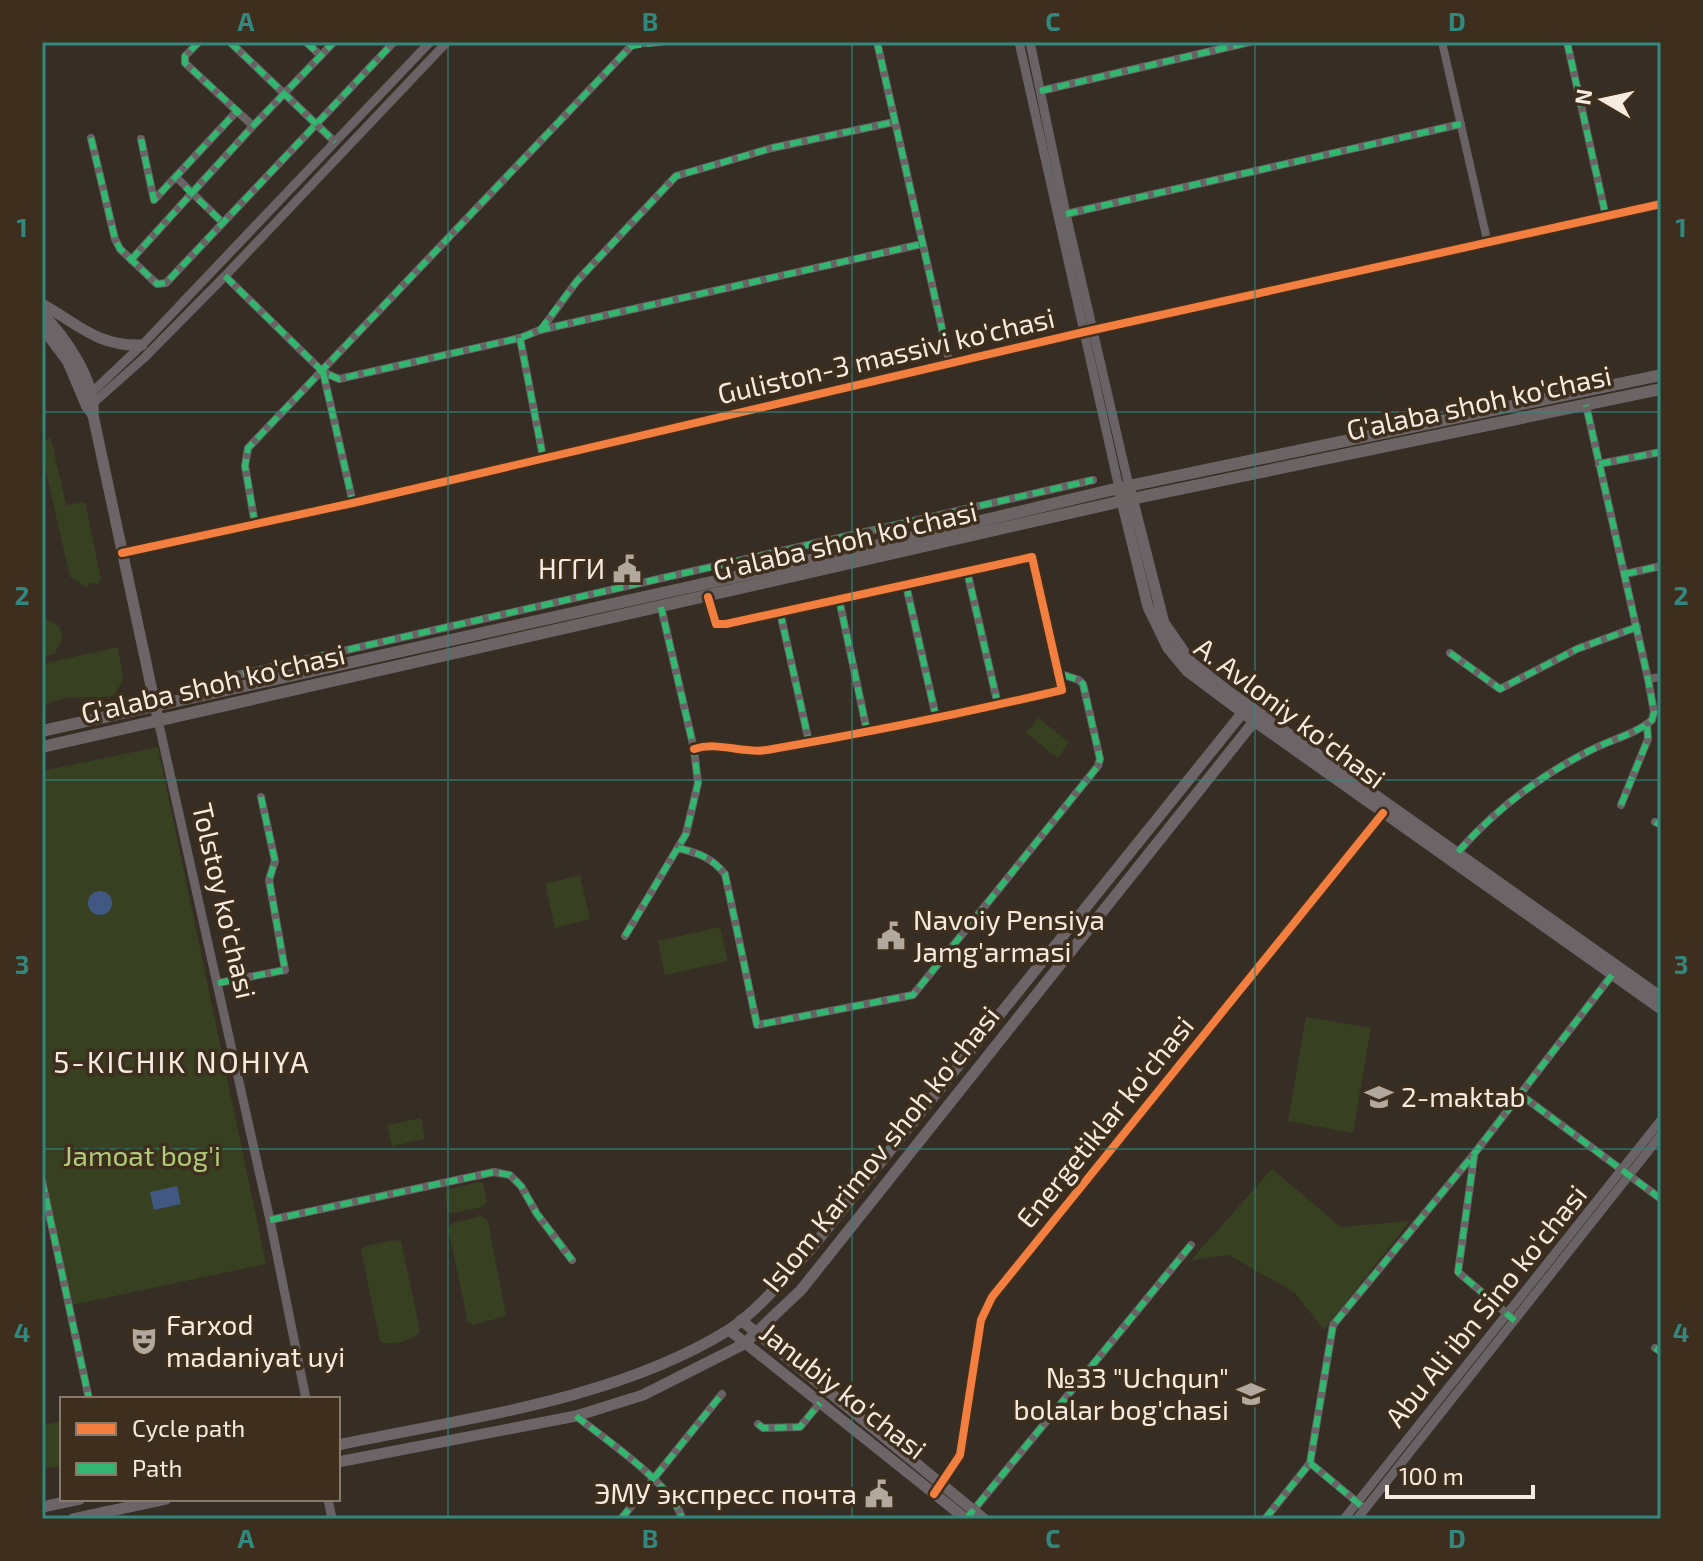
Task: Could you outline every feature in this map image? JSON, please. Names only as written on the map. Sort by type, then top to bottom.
[{"type":"main road","points":[[42,304],[97,339],[119,346],[142,345]]},
{"type":"main road","name":"Tolstoy ko'chasi","points":[[42,313],[62,334],[78,360],[158,720]]},
{"type":"main road","name":"Tolstoy ko'chasi","points":[[42,327],[68,362],[89,404]]},
{"type":"main road","name":"G'alaba shoh ko'chasi","points":[[42,747],[708,597],[1126,493],[1661,375]]},
{"type":"main road","name":"G'alaba shoh ko'chasi","points":[[42,731],[639,591],[1043,506],[1126,493],[1661,389]]},
{"type":"main road","name":"A. Avloniy ko'chasi","points":[[1126,493],[1148,607],[1158,632],[1187,671],[1245,709],[1383,813],[1661,1009]]},
{"type":"main road","name":"Islom Karimov shoh ko'chasi","points":[[340,1445],[572,1395],[641,1373],[729,1330],[810,1250],[1245,709]]},
{"type":"main road","name":"A. Avloniy ko'chasi","points":[[1257,718],[1458,852],[1661,997]]},
{"type":"main road","name":"Islom Karimov shoh ko'chasi","points":[[340,1462],[576,1416],[643,1395],[744,1344],[801,1290],[1257,718]]},
{"type":"main road","name":"Janubiy ko'chasi","points":[[741,1320],[937,1489],[966,1519]]},
{"type":"main road","name":"Janubiy ko'chasi","points":[[729,1330],[820,1403],[937,1489],[984,1519]]},
{"type":"main road","points":[[42,1507],[70,1501]]},
{"type":"main road","points":[[73,1519],[157,1501]]},
{"type":"street","points":[[199,42],[185,56],[185,63],[253,126]]},
{"type":"street","points":[[230,42],[316,124],[341,154]]},
{"type":"street","points":[[306,42],[321,56]]},
{"type":"street","points":[[131,260],[334,42]]},
{"type":"street","points":[[91,138],[120,249],[157,284],[166,283],[394,42]]},
{"type":"street","points":[[89,404],[430,42]]},
{"type":"street","points":[[89,404],[152,350],[447,42]]},
{"type":"street","points":[[255,524],[245,466],[248,448],[261,431],[323,372],[632,43],[661,42]]},
{"type":"street","name":"Guliston-3 massivi ko'chasi","points":[[877,42],[950,364]]},
{"type":"street","name":"A. Avloniy ko'chasi","points":[[1019,42],[1126,493]]},
{"type":"street","name":"A. Avloniy ko'chasi","points":[[1030,42],[1089,332]]},
{"type":"street","points":[[1040,91],[1250,42]]},
{"type":"street","points":[[1442,42],[1488,244]]},
{"type":"street","points":[[1567,42],[1606,217]]},
{"type":"street","points":[[141,139],[154,200],[237,111]]},
{"type":"street","points":[[540,330],[577,281],[676,176],[772,148],[894,122]]},
{"type":"street","points":[[1066,214],[1461,124]]},
{"type":"street","points":[[176,177],[223,223]]},
{"type":"street","name":"Guliston-3 massivi ko'chasi","points":[[122,553],[1661,204]]},
{"type":"street","points":[[225,276],[323,372],[339,379],[922,244]]},
{"type":"street","points":[[520,338],[543,457]]},
{"type":"street","points":[[323,372],[353,503]]},
{"type":"street","points":[[1458,852],[1480,827],[1520,794],[1589,750],[1652,720],[1654,712],[1648,679],[1586,405]]},
{"type":"street","points":[[1599,464],[1661,452]]},
{"type":"street","points":[[639,591],[1093,480]]},
{"type":"street","points":[[1036,493],[1043,506]]},
{"type":"street","points":[[694,749],[709,744],[762,751],[1062,690],[1032,557],[726,624],[716,624],[708,597]]},
{"type":"street","points":[[1625,574],[1661,566]]},
{"type":"street","points":[[967,571],[998,705]]},
{"type":"street","points":[[906,585],[936,717]]},
{"type":"street","points":[[839,599],[867,731]]},
{"type":"street","points":[[625,936],[686,834],[698,783],[694,749],[661,607]]},
{"type":"street","points":[[780,612],[809,742]]},
{"type":"street","points":[[1450,653],[1500,689],[1577,649],[1637,627]]},
{"type":"street","points":[[678,848],[714,861],[725,874],[757,1025],[913,995],[1098,766],[1100,759],[1083,684],[1058,673]]},
{"type":"street","points":[[1648,679],[1661,677]]},
{"type":"street","name":"Tolstoy ko'chasi","points":[[158,720],[270,1220],[306,1397]]},
{"type":"street","points":[[1621,805],[1648,739],[1647,724]]},
{"type":"street","points":[[218,983],[285,970],[269,880],[275,861],[261,797]]},
{"type":"street","name":"Energetiklar ko'chasi","points":[[937,1489],[960,1455],[981,1320],[992,1297],[1383,813]]},
{"type":"street","points":[[1265,1519],[1310,1463],[1333,1325],[1474,1154],[1612,975]]},
{"type":"street","points":[[1521,1095],[1661,1199]]},
{"type":"street","name":"Abu Ali ibn Sino ko'chasi","points":[[1344,1519],[1361,1505],[1512,1318],[1626,1172],[1661,1120]]},
{"type":"street","name":"Abu Ali ibn Sino ko'chasi","points":[[1626,1172],[1661,1135]]},
{"type":"street","points":[[1474,1154],[1458,1272],[1512,1318]]},
{"type":"street","points":[[270,1220],[494,1172],[510,1175],[521,1186],[537,1214],[572,1260]]},
{"type":"street","points":[[42,1181],[89,1397]]},
{"type":"street","points":[[966,1519],[1191,1245]]},
{"type":"street","points":[[621,1519],[722,1394]]},
{"type":"street","points":[[758,1424],[763,1428],[800,1427],[820,1403]]},
{"type":"street","points":[[576,1416],[654,1479],[680,1509],[682,1519]]},
{"type":"street","points":[[1310,1463],[1361,1505]]},
{"type":"street","name":"Abu Ali ibn Sino ko'chasi","points":[[1357,1519],[1361,1505]]},
{"type":"green space","points":[[51,438],[66,505],[85,502],[101,579],[98,584],[92,583],[86,587],[70,577],[42,454],[42,442]]},
{"type":"green space","points":[[46,618],[60,628],[62,640],[54,654],[42,657],[42,619]]},
{"type":"green space","points":[[118,647],[123,679],[114,696],[68,698],[42,708],[42,664]]},
{"type":"green space","points":[[1038,718],[1069,742],[1058,758],[1026,733]]},
{"type":"green space","name":"Jamoat bog'i","points":[[158,747],[266,1264],[72,1305],[42,1162],[42,771]]},
{"type":"green space","points":[[580,875],[590,919],[555,928],[545,884]]},
{"type":"green space","points":[[720,927],[728,961],[665,975],[658,941]]},
{"type":"green space","points":[[1306,1017],[1371,1028],[1353,1133],[1288,1121]]},
{"type":"green space","points":[[421,1118],[425,1139],[392,1146],[387,1125]]},
{"type":"green space","points":[[1272,1169],[1341,1227],[1410,1221],[1324,1330],[1295,1293],[1229,1255],[1191,1260]]},
{"type":"green space","points":[[483,1183],[487,1202],[483,1207],[448,1212],[445,1194],[449,1189]]},
{"type":"green space","points":[[482,1216],[488,1221],[506,1316],[474,1325],[468,1322],[448,1228],[453,1223]]},
{"type":"green space","points":[[393,1240],[401,1241],[420,1331],[402,1342],[390,1343],[380,1342],[361,1250]]},
{"type":"green space","points":[[60,1421],[60,1466],[43,1469],[42,1425]]},
{"type":"water","points":[[100,891],[111,898],[112,903],[105,914],[100,915],[89,908],[88,903],[95,892]]},
{"type":"water","points":[[177,1186],[181,1204],[154,1210],[150,1192]]},
{"type":"marked path","points":[[199,42],[185,56],[185,63],[245,118]]},
{"type":"marked path","points":[[230,42],[335,142]]},
{"type":"marked path","points":[[306,42],[321,56]]},
{"type":"marked path","points":[[131,260],[334,42]]},
{"type":"marked path","points":[[91,138],[120,249],[157,284],[166,283],[394,42]]},
{"type":"marked path","points":[[255,524],[245,466],[248,448],[635,42]]},
{"type":"marked path","points":[[630,44],[661,42]]},
{"type":"marked path","points":[[877,42],[950,364]]},
{"type":"marked path","points":[[1040,91],[1250,42]]},
{"type":"marked path","points":[[1567,42],[1606,217]]},
{"type":"marked path","points":[[141,139],[154,200],[237,111]]},
{"type":"marked path","points":[[540,330],[577,281],[676,176],[772,148],[894,122]]},
{"type":"marked path","points":[[1066,214],[1461,124]]},
{"type":"marked path","points":[[185,187],[223,223]]},
{"type":"marked path","points":[[225,276],[323,372],[339,379],[922,244]]},
{"type":"marked path","points":[[520,338],[543,457]]},
{"type":"marked path","points":[[323,372],[353,503]]},
{"type":"marked path","points":[[1458,852],[1487,822],[1536,782],[1598,746],[1652,720],[1654,712],[1648,679],[1586,405]]},
{"type":"marked path","points":[[1599,464],[1661,452]]},
{"type":"marked path","points":[[237,687],[237,675],[1093,480]]},
{"type":"marked path","points":[[1625,574],[1661,566]]},
{"type":"marked path","points":[[967,571],[998,705]]},
{"type":"marked path","points":[[906,585],[936,717]]},
{"type":"marked path","points":[[839,599],[867,731]]},
{"type":"marked path","points":[[625,936],[686,834],[698,783],[694,749],[661,607]]},
{"type":"marked path","points":[[780,612],[809,742]]},
{"type":"marked path","points":[[1450,653],[1500,689],[1577,649],[1637,627]]},
{"type":"marked path","points":[[678,848],[704,856],[725,874],[757,1025],[913,995],[1098,766],[1100,759],[1083,684],[1058,673]]},
{"type":"marked path","points":[[1621,805],[1648,739],[1647,724]]},
{"type":"marked path","points":[[218,983],[285,970],[269,880],[275,861],[261,797]]},
{"type":"marked path","points":[[1655,822],[1661,825]]},
{"type":"marked path","points":[[1310,1463],[1333,1325],[1474,1154],[1612,975]]},
{"type":"marked path","points":[[1521,1095],[1661,1199]]},
{"type":"marked path","points":[[1474,1156],[1458,1272],[1515,1321]]},
{"type":"marked path","points":[[270,1220],[494,1172],[510,1175],[521,1186],[537,1214],[572,1260]]},
{"type":"marked path","points":[[42,1181],[89,1397]]},
{"type":"marked path","points":[[966,1519],[1191,1245]]},
{"type":"marked path","points":[[1655,1348],[1661,1352]]},
{"type":"marked path","points":[[621,1519],[722,1394]]},
{"type":"marked path","points":[[758,1424],[763,1428],[800,1427],[820,1403]]},
{"type":"marked path","points":[[576,1416],[653,1478],[677,1506],[682,1519]]},
{"type":"marked path","points":[[1265,1519],[1310,1463],[1365,1509]]},
{"type":"cycle path","points":[[122,553],[353,503],[1084,332],[1661,204]]},
{"type":"cycle path","points":[[694,749],[712,746],[767,750],[1062,690],[1032,557],[726,624],[716,624],[708,597]]},
{"type":"cycle path","points":[[934,1494],[960,1455],[981,1320],[992,1297],[1383,813]]},
{"type":"place","name":"НГГИ","points":[[627,569]]},
{"type":"place","name":"Navoiy Pensiya Jamg'armasi","points":[[891,936]]},
{"type":"place","name":"2-maktab","points":[[1379,1097]]},
{"type":"place","name":"Farxod madaniyat uyi","points":[[144,1341]]},
{"type":"place","name":"№33 \"Uchqun\" bolalar bog'chasi","points":[[1251,1394]]},
{"type":"place","name":"ЭМУ экспресс почта","points":[[879,1494]]},
{"type":"district","name":"5-KICHIK NOHIYA","points":[[182,1063]]}]
